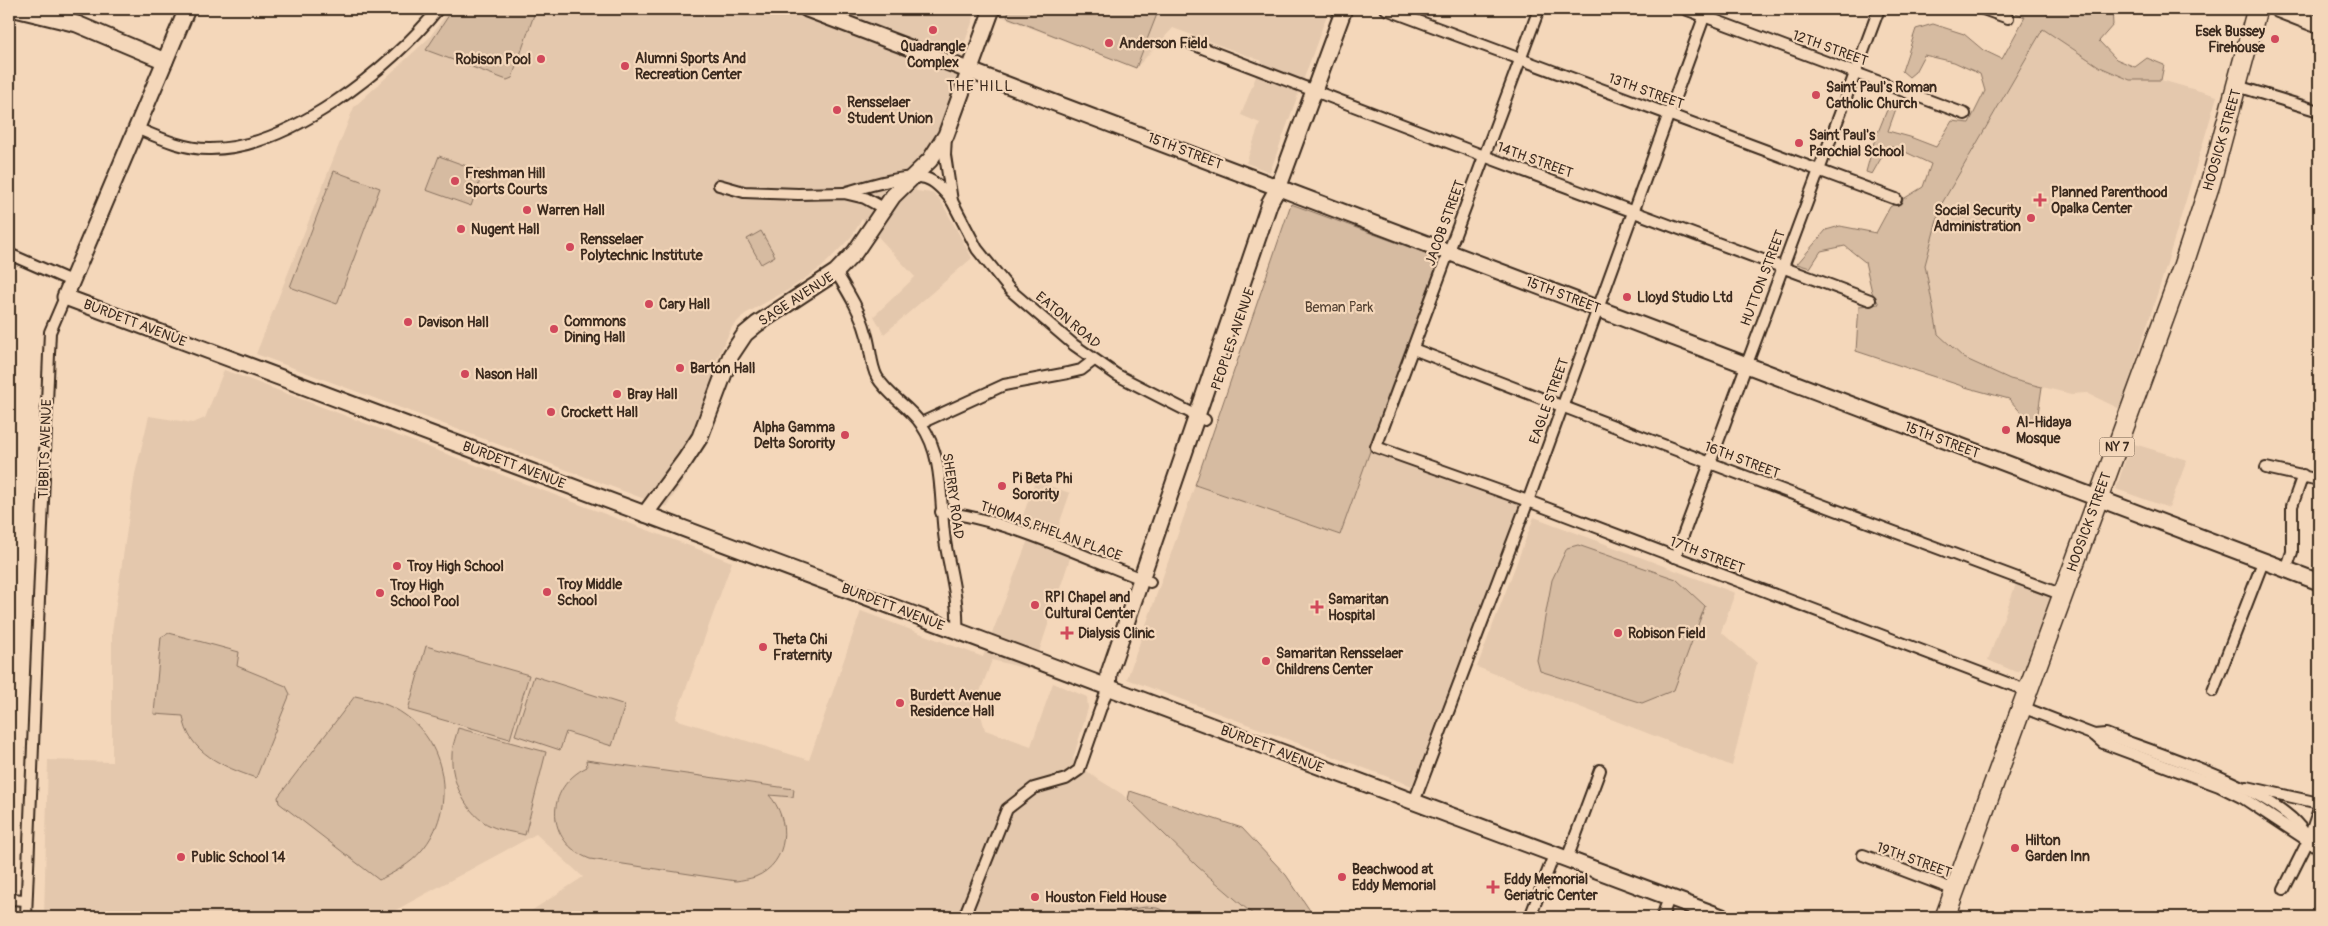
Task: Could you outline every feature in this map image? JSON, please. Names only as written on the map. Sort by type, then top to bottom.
[{"type":"highway","name":"HOOSICK STREET","points":[[1945,917],[2203,208],[2257,9]]},
{"type":"main road","points":[[2278,9],[2319,25]]},
{"type":"street","points":[[15,9],[77,24],[165,60]]},
{"type":"street","name":"TIBBITS AVENUE","points":[[26,917],[50,332],[187,9]]},
{"type":"street","points":[[136,128],[179,146],[210,149],[243,145],[262,139],[337,102],[374,73],[438,9]]},
{"type":"street","name":"15TH STREET","points":[[807,9],[1280,186],[1746,366],[2319,582]]},
{"type":"street","name":"SAGE AVENUE","points":[[645,514],[700,437],[731,355],[745,334],[757,324],[836,272],[855,252],[893,196],[930,160],[946,135],[992,9]]},
{"type":"street","name":"PEOPLES AVENUE","points":[[964,917],[1007,809],[1034,788],[1066,779],[1079,770],[1108,687],[1109,672],[1146,580],[1177,489],[1270,202],[1280,186],[1344,9]]},
{"type":"street","name":"13TH STREET","points":[[1386,9],[1896,199]]},
{"type":"street","name":"JACOB STREET","points":[[1376,447],[1539,9]]},
{"type":"street","name":"12TH STREET","points":[[1685,9],[1706,12],[1966,114]]},
{"type":"street","name":"HUTTON STREET","points":[[1675,558],[1879,9]]},
{"type":"street","points":[[1983,9],[2008,18]]},
{"type":"street","name":"EAGLE STREET","points":[[1414,802],[1528,502],[1561,406],[1706,12]]},
{"type":"street","name":"14TH STREET","points":[[1192,44],[1484,156],[1870,300]]},
{"type":"street","points":[[2237,86],[2319,111]]},
{"type":"street","name":"EATON ROAD","points":[[946,135],[945,155],[952,201]]},
{"type":"street","points":[[720,185],[744,192],[844,193],[913,176]]},
{"type":"street","name":"EATON ROAD","points":[[913,176],[926,178],[943,190],[952,201],[977,249],[1010,290],[1094,360],[1116,375],[1200,418]]},
{"type":"street","points":[[844,193],[865,198],[884,209]]},
{"type":"street","points":[[9,254],[71,281]]},
{"type":"street","name":"SHERRY ROAD","points":[[836,272],[859,312],[877,376],[887,390],[921,423],[930,440],[940,475],[941,512],[958,611],[957,631]]},
{"type":"street","name":"BURDETT AVENUE","points":[[65,297],[1722,917]]},
{"type":"street","name":"16TH STREET","points":[[1413,349],[1711,464],[2063,595]]},
{"type":"street","points":[[921,423],[1004,385],[1068,374],[1081,370],[1094,360]]},
{"type":"street","name":"17TH STREET","points":[[1376,447],[1675,558],[2025,699],[2094,734],[2106,734],[2167,762]]},
{"type":"street","points":[[2266,468],[2304,475],[2319,480]]},
{"type":"street","points":[[2286,570],[2292,552],[2292,506],[2304,475]]},
{"type":"street","name":"THOMAS PHELAN PLACE","points":[[941,512],[960,514],[1004,526],[1146,580]]},
{"type":"street","points":[[2213,692],[2263,562]]},
{"type":"street","points":[[2167,762],[2231,783],[2319,803]]},
{"type":"street","points":[[2167,762],[2243,798],[2319,848]]},
{"type":"street","points":[[1530,917],[1561,857],[1600,770]]},
{"type":"street","points":[[2231,783],[2288,815],[2301,828],[2308,841]]},
{"type":"street","points":[[2284,889],[2308,841],[2319,809]]},
{"type":"street","name":"19TH STREET","points":[[1863,855],[1955,890]]},
{"type":"street","points":[[1662,917],[1669,898]]},
{"type":"street","points":[[9,899],[26,900]]},
{"type":"shaded area","name":"Rensselaer Polytechnic Institute","points":[[450,9],[977,9],[963,47],[958,74],[916,191],[932,193],[941,201],[972,258],[884,334],[874,316],[915,277],[862,219],[852,236],[822,267],[788,290],[745,314],[732,327],[714,365],[710,440],[666,507],[256,354],[354,107],[429,38]]},
{"type":"shaded area","points":[[981,9],[1329,9],[1270,172],[1246,163],[1260,123],[1241,115],[1262,61],[1173,28],[1136,68]]},
{"type":"shaded area","points":[[2043,29],[2100,67],[2130,80],[2161,80],[2217,96],[2165,270],[2120,409],[2087,393],[2071,394],[2010,379],[1964,358],[1938,334],[1925,265],[1941,205]]},
{"type":"shaded area","points":[[224,370],[732,562],[675,719],[809,760],[861,611],[983,657],[1028,540],[1016,536],[1035,481],[1070,493],[1054,539],[1074,546],[1033,670],[992,660],[977,700],[985,730],[1031,746],[1053,683],[1087,697],[1088,708],[1073,759],[1093,776],[1122,794],[1198,867],[1256,917],[522,917],[583,877],[536,834],[383,917],[329,917],[324,910],[309,917],[44,917],[48,760],[112,762],[112,632],[135,474],[149,416],[193,423],[205,418]]},
{"type":"shaded area","name":"Samaritan Hospital","points":[[1372,442],[1523,496],[1412,786],[1127,679],[1195,485],[1340,535]]},
{"type":"shaded area","points":[[2131,443],[2187,460],[2169,508],[2116,489]]},
{"type":"shaded area","points":[[1534,517],[1735,593],[1721,632],[1757,663],[1732,766],[1477,667]]},
{"type":"shaded area","points":[[2016,584],[2052,598],[2025,668],[2016,672],[1988,660]]},
{"type":"green space","points":[[453,9],[536,9],[512,78],[507,80],[426,50]]},
{"type":"green space","name":"Anderson Field","points":[[1010,9],[1159,9],[1136,68],[1007,17]]},
{"type":"green space","points":[[2006,9],[2112,9],[2113,25],[2099,41],[2116,59],[2135,67],[2147,58],[2164,65],[2161,80],[2130,80],[2100,67],[2043,29],[1941,205],[1925,265],[1938,334],[1964,358],[2010,379],[2042,387],[2037,420],[2025,417],[2009,399],[1965,387],[1856,351],[1859,306],[1879,304],[1872,292],[1865,262],[1845,246],[1821,251],[1810,268],[1797,264],[1826,230],[1840,226],[1876,233],[1890,207],[1923,187],[1931,164],[1888,146],[1872,174],[1866,172],[1874,142],[1889,105],[1897,106],[1888,131],[1936,147],[1952,121],[1969,123],[1985,91],[1980,74],[1954,62],[1924,55],[1915,72],[1909,77],[1902,71],[1916,29],[1933,24],[1964,34],[1983,50],[2002,59],[2025,17]]},
{"type":"green space","name":"Freshman Hill Sports Courts","points":[[439,156],[483,172],[471,206],[426,190]]},
{"type":"green space","points":[[334,171],[380,188],[337,304],[290,287]]},
{"type":"green space","name":"Beman Park","points":[[1291,204],[1439,258],[1340,535],[1195,485]]},
{"type":"green space","points":[[761,231],[775,256],[761,264],[747,239]]},
{"type":"green space","name":"Robison Field","points":[[1578,545],[1676,579],[1705,606],[1674,690],[1642,703],[1540,671],[1537,660],[1552,580],[1567,548]]},
{"type":"green space","points":[[169,633],[239,652],[237,666],[286,686],[290,694],[256,778],[232,769],[209,757],[192,740],[186,729],[183,716],[154,714],[161,637]]},
{"type":"green space","points":[[426,646],[529,675],[510,739],[408,710]]},
{"type":"green space","points":[[534,676],[625,705],[612,746],[566,732],[560,750],[515,735]]},
{"type":"green space","points":[[355,696],[393,708],[405,715],[419,728],[431,743],[438,760],[442,779],[443,798],[440,816],[433,834],[422,850],[408,864],[379,880],[279,803],[278,797]]},
{"type":"green space","points":[[458,728],[546,752],[525,835],[491,826],[482,821],[468,806],[457,786],[452,765],[453,748]]},
{"type":"green space","points":[[586,760],[794,789],[793,797],[769,795],[781,816],[783,840],[781,851],[775,862],[767,870],[755,877],[736,881],[590,859],[575,851],[564,840],[558,828],[556,814],[557,801],[563,788],[573,776],[587,767]]},
{"type":"green space","points":[[1130,791],[1242,828],[1286,875],[1311,912],[1326,917],[1256,917],[1198,867],[1128,799]]},
{"type":"green space","points":[[1157,908],[1181,917],[1116,917],[1131,909]]},
{"type":"place","name":"Quadrangle Complex","points":[[933,30]]},
{"type":"place","name":"Esek Bussey Firehouse","points":[[2275,39]]},
{"type":"place","name":"Anderson Field","points":[[1109,43]]},
{"type":"place","name":"Robison Pool","points":[[541,59]]},
{"type":"place","name":"Alumni Sports And Recreation Center","points":[[625,66]]},
{"type":"place","name":"Saint Paul's Roman Catholic Church","points":[[1816,95]]},
{"type":"place","name":"Rensselaer Student Union","points":[[837,110]]},
{"type":"place","name":"Saint Paul's Parochial School","points":[[1799,143]]},
{"type":"place","name":"Freshman Hill Sports Courts","points":[[455,181]]},
{"type":"place","name":"Planned Parenthood Opalka Center","points":[[2040,200]]},
{"type":"place","name":"Warren Hall","points":[[527,210]]},
{"type":"place","name":"Social Security Administration","points":[[2031,218]]},
{"type":"place","name":"Nugent Hall","points":[[461,229]]},
{"type":"place","name":"Rensselaer Polytechnic Institute","points":[[570,247]]},
{"type":"place","name":"Lloyd Studio Ltd","points":[[1627,297]]},
{"type":"place","name":"Cary Hall","points":[[649,304]]},
{"type":"place","name":"Davison Hall","points":[[408,322]]},
{"type":"place","name":"Commons Dining Hall","points":[[554,329]]},
{"type":"place","name":"Barton Hall","points":[[680,368]]},
{"type":"place","name":"Nason Hall","points":[[465,374]]},
{"type":"place","name":"Bray Hall","points":[[617,394]]},
{"type":"place","name":"Crockett Hall","points":[[551,412]]},
{"type":"place","name":"Al-Hidaya Mosque","points":[[2006,430]]},
{"type":"place","name":"Alpha Gamma Delta Sorority","points":[[845,435]]},
{"type":"place","name":"Pi Beta Phi Sorority","points":[[1002,486]]},
{"type":"place","name":"Troy High School","points":[[397,566]]},
{"type":"place","name":"Troy Middle School","points":[[547,592]]},
{"type":"place","name":"Troy High School Pool","points":[[380,593]]},
{"type":"place","name":"RPI Chapel and Cultural Center","points":[[1035,605]]},
{"type":"place","name":"Samaritan Hospital","points":[[1317,607]]},
{"type":"place","name":"Dialysis Clinic","points":[[1067,633]]},
{"type":"place","name":"Robison Field","points":[[1618,633]]},
{"type":"place","name":"Theta Chi Fraternity","points":[[763,647]]},
{"type":"place","name":"Samaritan Rensselaer Childrens Center","points":[[1266,661]]},
{"type":"place","name":"Burdett Avenue Residence Hall","points":[[900,703]]},
{"type":"place","name":"Hilton Garden Inn","points":[[2015,848]]},
{"type":"place","name":"Public School 14","points":[[181,857]]},
{"type":"place","name":"Beachwood at Eddy Memorial","points":[[1342,877]]},
{"type":"place","name":"Eddy Memorial Geriatric Center","points":[[1493,887]]},
{"type":"place","name":"Houston Field House","points":[[1035,897]]},
{"type":"district","name":"THE HILL","points":[[980,86]]}]
